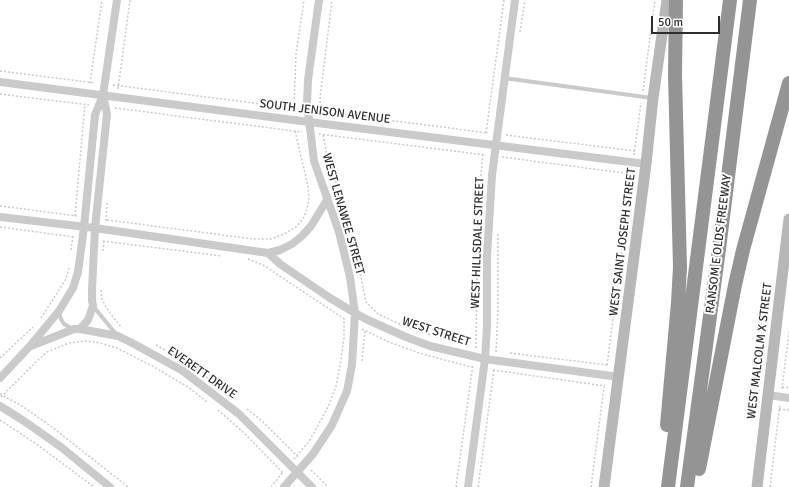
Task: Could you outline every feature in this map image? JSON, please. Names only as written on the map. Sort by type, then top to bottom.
[{"type":"highway","points":[[664,487],[667,422],[680,266],[675,74],[676,0]]},
{"type":"highway","name":"RANSOM E OLDS FREEWAY","points":[[668,487],[730,0]]},
{"type":"highway","name":"RANSOM E OLDS FREEWAY","points":[[687,487],[750,0]]},
{"type":"highway","points":[[695,487],[743,250],[789,83]]},
{"type":"main road","name":"WEST SAINT JOSEPH STREET","points":[[604,487],[646,164],[648,97],[667,0]]},
{"type":"main road","name":"WEST MALCOLM X STREET","points":[[757,487],[787,247],[789,219]]},
{"type":"street","points":[[0,378],[30,346],[59,311],[66,301],[78,272],[83,238],[95,115],[103,95],[116,0]]},
{"type":"street","name":"WEST LENAWEE STREET","points":[[284,487],[317,448],[332,425],[347,391],[352,365],[355,313],[348,270],[339,232],[314,161],[307,103],[308,80],[319,0]]},
{"type":"street","name":"WEST HILLSDALE STREET","points":[[468,487],[486,350],[489,219],[495,145],[515,0]]},
{"type":"street","name":"SOUTH JENISON AVENUE","points":[[0,82],[646,164]]},
{"type":"street","points":[[30,346],[77,329],[88,320],[94,306],[92,295],[94,240],[108,114],[103,95]]},
{"type":"street","points":[[0,216],[105,229],[268,253],[280,250],[292,244],[302,236],[311,226],[327,200]]},
{"type":"street","name":"WEST STREET","points":[[268,253],[280,264],[355,313],[406,337],[430,346],[495,361],[619,377]]},
{"type":"street","name":"EVERETT DRIVE","points":[[77,329],[118,336],[159,357],[196,381],[239,414],[312,487]]},
{"type":"street","points":[[768,395],[785,398]]},
{"type":"street","points":[[0,406],[61,447],[110,487]]},
{"type":"lane","points":[[504,78],[648,97]]},
{"type":"lane","points":[[94,306],[118,336]]},
{"type":"lane","points":[[59,311],[64,324],[77,329]]},
{"type":"path","points":[[71,253],[87,93],[91,82],[102,0]]},
{"type":"path","points":[[116,108],[130,0]]},
{"type":"path","points":[[96,218],[254,239],[271,239],[296,227],[307,209],[309,199],[308,186],[295,132],[294,120],[296,54],[304,0]]},
{"type":"path","points":[[332,0],[320,98],[322,124],[325,147],[348,220],[366,302],[378,314],[406,327],[446,340]]},
{"type":"path","points":[[520,32],[525,0]]},
{"type":"path","points":[[591,487],[633,162],[648,97],[655,0]]},
{"type":"path","points":[[504,157],[506,135]]},
{"type":"path","points":[[103,254],[108,197]]},
{"type":"path","points":[[0,206],[85,217]]},
{"type":"path","points":[[0,227],[83,238]]},
{"type":"path","points":[[478,487],[496,351],[498,311],[498,227]]},
{"type":"path","points":[[94,240],[222,256]]},
{"type":"path","points":[[247,259],[263,265],[354,325],[389,342],[422,354],[453,363],[494,371],[605,386]]},
{"type":"path","points":[[0,358],[38,323],[66,279],[70,266]]},
{"type":"path","points":[[101,286],[102,299],[106,307],[122,328],[128,331]]},
{"type":"path","points":[[344,319],[355,313]]},
{"type":"path","points":[[271,487],[310,440],[328,407],[336,386],[341,360],[344,338],[344,319]]},
{"type":"path","points":[[770,487],[779,409],[785,398],[782,387],[789,331]]},
{"type":"path","points":[[0,399],[38,360],[48,352],[69,343],[84,341],[96,342],[117,348],[188,387],[211,405]]},
{"type":"path","points":[[154,344],[180,359]]},
{"type":"path","points":[[476,348],[496,351]]},
{"type":"path","points":[[504,352],[607,365]]},
{"type":"path","points":[[205,376],[240,403]]},
{"type":"path","points":[[782,387],[789,388]]},
{"type":"path","points":[[245,407],[261,420],[328,487]]},
{"type":"path","points":[[217,409],[243,432],[283,472]]},
{"type":"path","points":[[779,409],[789,410]]},
{"type":"path","points":[[0,420],[35,443],[94,487]]}]
